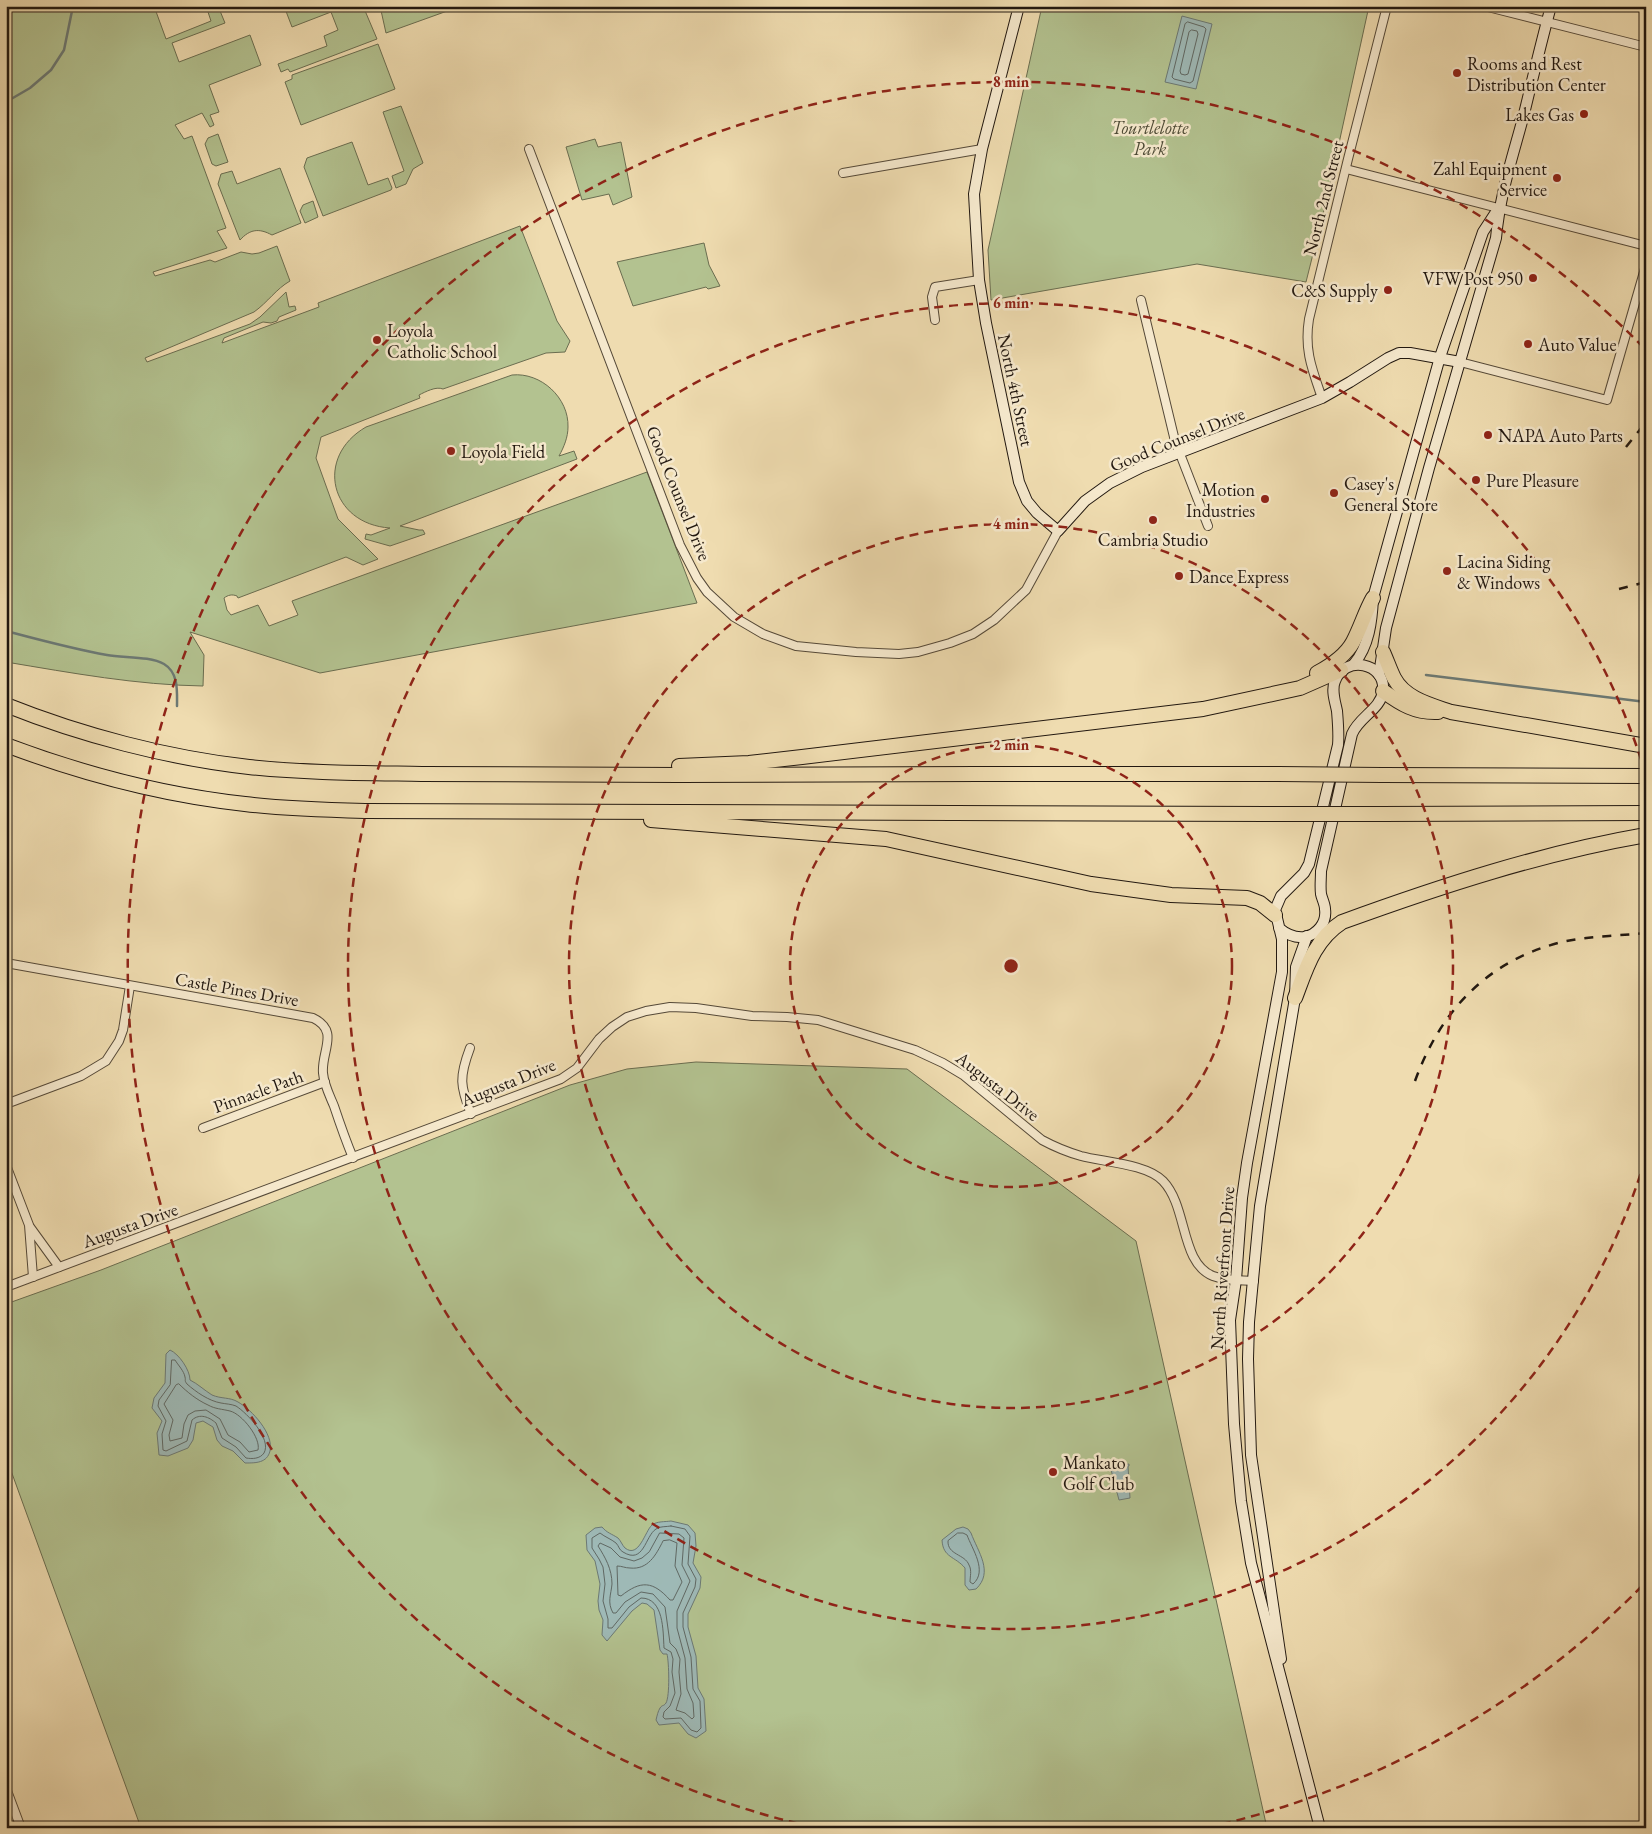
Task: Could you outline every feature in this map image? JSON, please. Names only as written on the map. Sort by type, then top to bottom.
[{"type":"highway","points":[[1265,696],[1323,670],[1340,657],[1353,643],[1364,614],[1373,598]]},
{"type":"highway","points":[[1383,652],[1394,679],[1406,692],[1427,704],[1451,712],[1646,746]]},
{"type":"highway","points":[[524,775],[802,758],[1203,709],[1300,688],[1347,667]]},
{"type":"highway","points":[[1383,690],[1404,706],[1413,710],[1451,712]]},
{"type":"highway","points":[[6,704],[35,716],[92,734],[201,760],[247,766],[342,773],[524,775],[981,773],[1646,776]]},
{"type":"highway","points":[[6,745],[84,772],[141,787],[245,804],[305,809],[570,812],[1646,813]]},
{"type":"highway","points":[[570,812],[644,820],[886,839],[1090,884],[1171,896],[1247,898],[1260,903],[1277,922]]},
{"type":"highway","points":[[1295,998],[1309,960],[1320,941],[1318,933],[1352,918],[1518,864],[1592,845],[1646,835]]},
{"type":"main road","name":"North 4th Street","points":[[1019,6],[982,148],[974,194],[979,280],[1019,482],[1026,501],[1058,531]]},
{"type":"main road","points":[[1383,690],[1379,675],[1383,640],[1388,618],[1496,238],[1499,208],[1510,161],[1551,6]]},
{"type":"main road","points":[[1318,933],[1299,938],[1291,936],[1277,922],[1277,903],[1281,896],[1304,873],[1309,864],[1335,759],[1339,732],[1333,691],[1334,682],[1365,645],[1372,617],[1373,598],[1440,358],[1484,232],[1499,208]]},
{"type":"main road","name":"Good Counsel Drive","points":[[1058,531],[1085,501],[1110,483],[1142,467],[1322,398],[1388,358],[1410,353],[1460,362]]},
{"type":"main road","points":[[1347,667],[1367,665],[1379,675]]},
{"type":"main road","name":"North Riverfront Drive","points":[[1288,1699],[1251,1455],[1248,1359],[1249,1322],[1263,1182],[1295,998],[1296,967],[1318,933],[1325,915],[1321,894],[1322,871],[1352,734],[1358,724],[1377,705],[1383,690]]},
{"type":"main road","name":"North Riverfront Drive","points":[[1277,922],[1282,945],[1282,972],[1242,1198],[1236,1280],[1230,1320],[1230,1355],[1241,1501],[1251,1562],[1320,1828]]},
{"type":"street","name":"North 2nd Street","points":[[1322,398],[1310,365],[1307,335],[1387,6]]},
{"type":"street","points":[[1484,6],[1646,47]]},
{"type":"street","points":[[843,174],[982,148]]},
{"type":"street","name":"Good Counsel Drive","points":[[529,149],[680,545],[688,563],[707,592],[734,617],[763,634],[796,646],[899,654],[933,649],[972,634],[994,620],[1010,606],[1026,590],[1058,531]]},
{"type":"street","points":[[1346,169],[1646,246]]},
{"type":"street","points":[[1460,362],[1607,400],[1646,265]]},
{"type":"street","points":[[935,320],[932,297],[935,287],[979,280]]},
{"type":"street","points":[[1141,300],[1175,441],[1208,526]]},
{"type":"street","name":"Castle Pines Drive","points":[[6,963],[313,1018],[320,1022],[327,1032],[328,1040],[323,1068],[324,1082],[353,1158]]},
{"type":"street","points":[[6,1104],[82,1076],[106,1061],[119,1041],[123,1030],[130,986]]},
{"type":"street","name":"Augusta Drive","points":[[6,1287],[561,1079],[578,1068],[599,1039],[612,1027],[627,1018],[646,1011],[670,1007],[696,1008],[752,1016],[818,1020],[915,1050],[943,1062],[963,1075],[1042,1140],[1055,1148],[1081,1156],[1144,1170],[1163,1182],[1176,1200],[1190,1250],[1196,1263],[1212,1276],[1225,1280],[1236,1280]]},
{"type":"street","points":[[470,1048],[462,1069],[462,1084],[464,1096],[471,1114]]},
{"type":"street","name":"Pinnacle Path","points":[[202,1128],[324,1082]]},
{"type":"street","points":[[6,1165],[29,1225],[59,1267]]},
{"type":"street","points":[[29,1225],[33,1277]]},
{"type":"street","points":[[1236,1280],[1254,1281]]},
{"type":"street","points":[[6,1788],[21,1828]]},
{"type":"green space","points":[[6,6],[154,6],[166,39],[211,21],[206,6],[218,6],[225,23],[172,43],[179,62],[250,35],[261,65],[209,85],[219,112],[210,115],[214,125],[210,127],[202,113],[175,125],[184,139],[192,136],[226,228],[217,231],[227,248],[153,272],[155,276],[210,260],[215,262],[241,252],[259,253],[277,246],[290,281],[254,312],[145,358],[147,362],[250,324],[286,292],[289,307],[295,306],[296,310],[279,317],[277,321],[271,323],[263,322],[224,338],[222,343],[319,307],[318,303],[520,226],[557,321],[570,341],[565,352],[546,353],[443,389],[431,390],[419,395],[420,398],[321,437],[316,458],[338,519],[378,559],[363,565],[346,557],[238,598],[235,595],[229,596],[224,598],[227,610],[231,615],[258,605],[269,626],[298,615],[292,601],[647,472],[697,603],[320,673],[190,632],[204,655],[203,686],[129,681],[6,662]]},
{"type":"green space","points":[[284,6],[363,6],[377,39],[290,72],[288,69],[281,72],[278,64],[327,46],[324,36],[338,30],[331,12],[292,27]]},
{"type":"green space","points":[[380,6],[450,6],[450,10],[386,33]]},
{"type":"green space","name":"Tourtlelotte Park","points":[[1042,6],[1369,6],[1327,198],[1306,282],[1197,264],[991,300],[988,250]]},
{"type":"green space","points":[[378,44],[395,89],[301,125],[285,82],[292,79],[292,75]]},
{"type":"green space","points":[[401,106],[423,163],[413,169],[406,184],[396,188],[392,176],[404,171],[383,112]]},
{"type":"green space","points":[[218,134],[228,162],[216,166],[212,164],[205,144],[208,138]]},
{"type":"green space","points":[[595,139],[598,147],[621,142],[632,197],[613,205],[609,194],[582,200],[566,147]]},
{"type":"green space","points":[[352,142],[368,185],[388,178],[392,188],[323,216],[304,167],[307,158]]},
{"type":"green space","points":[[280,168],[301,223],[272,235],[263,231],[251,232],[240,240],[218,184],[221,174],[232,171],[237,184]]},
{"type":"green space","points":[[313,201],[318,217],[305,223],[300,211],[303,205]]},
{"type":"green space","points":[[704,243],[709,265],[720,286],[708,289],[706,287],[633,306],[617,262]]},
{"type":"green space","points":[[512,375],[523,375],[543,382],[558,397],[564,406],[568,427],[565,442],[559,456],[574,451],[577,459],[400,526],[423,530],[425,534],[390,546],[365,539],[366,534],[371,535],[390,528],[370,524],[354,515],[342,502],[336,487],[335,471],[339,455],[350,440],[366,427]]},
{"type":"green space","points":[[696,1062],[907,1069],[1136,1241],[1267,1828],[141,1828],[6,1457],[6,1304],[101,1270],[570,1085],[627,1069]]},
{"type":"water","points":[[1182,16],[1212,24],[1196,89],[1165,82]]},
{"type":"water","points":[[170,1350],[183,1363],[190,1376],[190,1380],[212,1395],[238,1402],[261,1423],[269,1437],[270,1444],[269,1455],[264,1460],[245,1463],[233,1451],[222,1446],[217,1440],[213,1427],[203,1421],[196,1423],[193,1440],[188,1448],[168,1456],[159,1455],[157,1433],[162,1421],[152,1408],[154,1398],[165,1383],[166,1354]]},
{"type":"water","points":[[1129,1464],[1130,1498],[1119,1500],[1110,1466]]},
{"type":"water","points":[[671,1521],[688,1525],[695,1533],[696,1546],[693,1563],[701,1577],[700,1588],[688,1614],[688,1627],[696,1656],[698,1688],[704,1699],[706,1731],[696,1738],[688,1734],[679,1723],[659,1725],[656,1720],[659,1709],[666,1703],[669,1671],[667,1654],[663,1654],[660,1650],[654,1610],[647,1604],[642,1603],[632,1611],[607,1641],[602,1635],[603,1620],[598,1601],[600,1584],[595,1561],[587,1550],[586,1535],[595,1528],[602,1527],[618,1538],[625,1548],[634,1550],[641,1543],[652,1525]]},
{"type":"water","points":[[963,1527],[971,1533],[983,1562],[984,1576],[976,1589],[969,1590],[965,1585],[965,1568],[947,1554],[943,1546],[942,1540],[956,1529]]},
{"type":"waterway","points":[[6,102],[30,88],[51,70],[64,50],[73,6]]},
{"type":"waterway","points":[[6,631],[94,653],[158,661],[169,668],[175,678],[177,706]]},
{"type":"waterway","points":[[1426,675],[1646,702]]},
{"type":"railway","points":[[1626,447],[1646,422]]},
{"type":"railway","points":[[1619,589],[1646,582]]},
{"type":"railway","points":[[1415,1081],[1425,1056],[1452,1012],[1469,993],[1509,963],[1558,943],[1646,933]]},
{"type":"place","name":"Rooms and Rest Distribution Center","points":[[1457,73]]},
{"type":"place","name":"Lakes Gas","points":[[1584,114]]},
{"type":"place","name":"Zahl Equipment Service","points":[[1557,178]]},
{"type":"place","name":"VFW Post 950","points":[[1533,278]]},
{"type":"place","name":"C&S Supply","points":[[1388,290]]},
{"type":"place","name":"Loyola Catholic School","points":[[377,340]]},
{"type":"place","name":"Auto Value","points":[[1528,344]]},
{"type":"place","name":"NAPA Auto Parts","points":[[1488,435]]},
{"type":"place","name":"Loyola Field","points":[[451,451]]},
{"type":"place","name":"Pure Pleasure","points":[[1476,480]]},
{"type":"place","name":"Casey's General Store","points":[[1334,493]]},
{"type":"place","name":"Motion Industries","points":[[1265,499]]},
{"type":"place","name":"Cambria Studio","points":[[1153,520]]},
{"type":"place","name":"Lacina Siding & Windows","points":[[1447,571]]},
{"type":"place","name":"Dance Express","points":[[1179,576]]},
{"type":"place","name":"Mankato Golf Club","points":[[1053,1472]]}]
